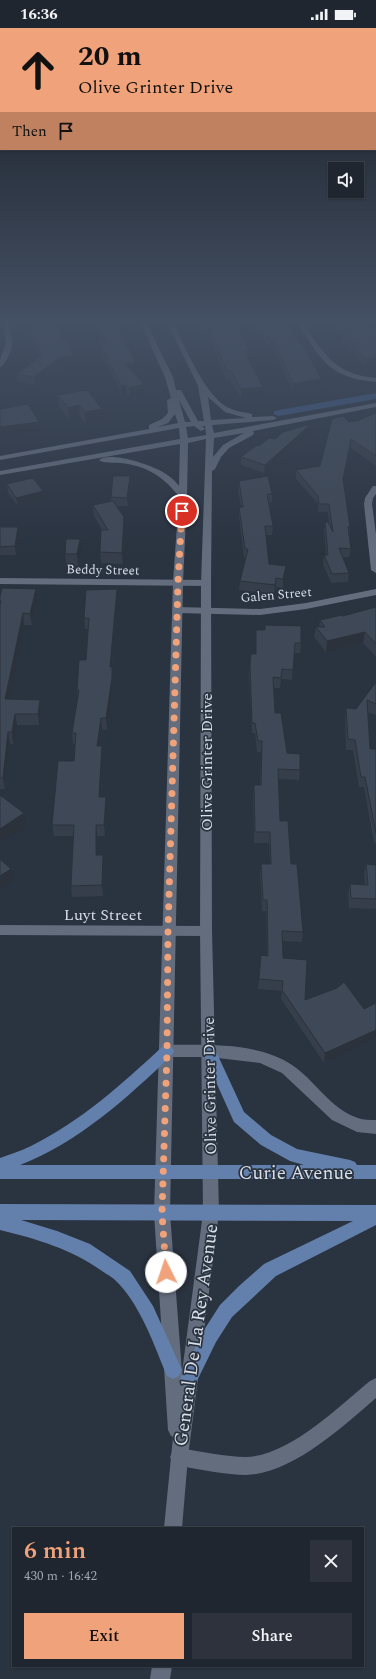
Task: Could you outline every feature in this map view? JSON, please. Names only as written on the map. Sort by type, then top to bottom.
[{"type":"main road","points":[[0,1165],[39,1150],[87,1120],[109,1104],[167,1051]]},
{"type":"main road","points":[[208,1051],[239,1117],[266,1140],[295,1156],[375,1172]]},
{"type":"main road","name":"Curie Avenue","points":[[0,1172],[375,1172]]},
{"type":"main road","points":[[0,1212],[376,1213]]},
{"type":"main road","points":[[189,1379],[210,1336],[226,1311],[270,1270],[376,1217]]},
{"type":"main road","points":[[0,1222],[54,1236],[75,1244],[100,1258],[125,1278],[150,1316],[173,1370]]},
{"type":"street","points":[[89,443],[144,429],[165,421],[172,413],[171,397]]},
{"type":"street","name":"Olive Grinter Drive","points":[[162,1213],[177,610],[183,497],[184,440],[175,397]]},
{"type":"street","points":[[181,397],[196,424],[210,435]]},
{"type":"street","name":"Olive Grinter Drive","points":[[204,397],[210,435],[206,584],[206,931],[212,1213]]},
{"type":"street","points":[[211,397],[216,404],[229,412],[265,423]]},
{"type":"street","points":[[0,473],[184,440],[265,423],[376,405]]},
{"type":"street","points":[[0,458],[182,425],[208,423],[265,423]]},
{"type":"street","points":[[208,476],[216,456],[222,450],[237,439],[265,423]]},
{"type":"street","points":[[51,464],[111,459],[132,463],[153,469],[171,481],[183,497]]},
{"type":"street","points":[[376,488],[368,498],[376,570]]},
{"type":"street","name":"Beddy Street","points":[[0,580],[178,582],[206,584]]},
{"type":"street","name":"Galen Street","points":[[177,610],[260,612],[306,606],[376,592]]},
{"type":"street","name":"Luyt Street","points":[[0,930],[206,931]]},
{"type":"street","points":[[167,1051],[208,1051],[261,1057],[287,1069],[337,1115],[357,1125],[376,1127]]},
{"type":"street","name":"General De La Rey Avenue","points":[[162,1213],[179,1457]]},
{"type":"street","name":"General De La Rey Avenue","points":[[174,1527],[179,1457],[212,1213]]},
{"type":"street","points":[[179,1457],[245,1466],[265,1464],[296,1449],[327,1428],[376,1387]]},
{"type":"street","points":[[160,1679],[162,1667]]},
{"type":"building","points":[[60,397],[93,397],[102,409],[85,412],[79,405],[68,408]]},
{"type":"building","points":[[28,404],[39,422],[0,427],[0,409]]},
{"type":"building","points":[[376,413],[376,456],[351,439],[343,479],[350,527],[348,527],[351,549],[339,548],[349,573],[332,574],[324,555],[328,555],[325,522],[328,522],[333,532],[329,504],[319,504],[318,496],[296,470],[320,466],[332,419],[343,416],[349,422],[357,421]]},
{"type":"building","points":[[311,424],[265,465],[241,457],[269,438],[275,439],[283,432]]},
{"type":"building","points":[[113,476],[130,476],[127,498],[111,497]]},
{"type":"building","points":[[268,476],[272,494],[267,494],[273,526],[265,526],[269,564],[286,566],[283,579],[276,578],[275,585],[240,581],[248,549],[245,549],[239,507],[243,507],[239,481]]},
{"type":"building","points":[[33,478],[43,491],[16,498],[7,484]]},
{"type":"building","points":[[113,501],[124,517],[122,553],[100,552],[101,530],[108,530],[93,505]]},
{"type":"building","points":[[0,527],[18,527],[15,546],[0,547]]},
{"type":"building","points":[[66,539],[80,539],[77,554],[65,554]]},
{"type":"building","points":[[2,588],[36,589],[30,614],[23,613],[5,699],[40,700],[38,714],[15,714],[12,732],[8,732],[3,778],[0,778],[0,596]]},
{"type":"building","points":[[117,589],[110,667],[112,667],[112,678],[106,718],[101,718],[97,746],[102,746],[99,797],[106,797],[104,825],[96,825],[96,855],[103,855],[102,885],[71,886],[74,825],[52,825],[58,761],[74,761],[76,733],[72,733],[79,690],[77,690],[79,660],[86,660],[89,618],[84,618],[86,590]]},
{"type":"building","points":[[376,607],[376,644],[365,632],[327,641],[316,627],[325,627],[320,620],[343,616]]},
{"type":"building","points":[[265,625],[301,626],[301,643],[295,643],[293,670],[282,669],[281,678],[273,677],[275,713],[281,713],[287,753],[300,754],[300,770],[278,769],[280,821],[288,821],[291,864],[297,864],[303,932],[282,931],[283,958],[307,960],[305,1000],[337,988],[344,982],[364,1009],[376,1003],[376,1030],[325,1053],[282,990],[283,981],[259,979],[261,955],[268,956],[267,900],[263,900],[261,864],[271,864],[270,832],[255,832],[254,785],[261,785],[262,741],[258,741],[255,723],[252,723],[250,664],[251,654],[256,654],[256,630],[265,630]]},
{"type":"building","points":[[376,682],[376,704],[367,700],[370,749],[376,749],[376,833],[365,777],[361,777],[355,740],[348,739],[346,708],[356,709]]},
{"type":"building","points":[[0,795],[24,813],[0,829]]},
{"type":"building","points":[[0,859],[11,869],[0,876]]},
{"type":"building","points":[[366,864],[376,865],[376,899],[351,898],[350,884],[368,885]]},
{"type":"waterway","points":[[279,413],[370,397]]},
{"type":"route","points":[[166,1272],[162,1213],[167,1051],[168,931],[178,582],[182,511]]}]
